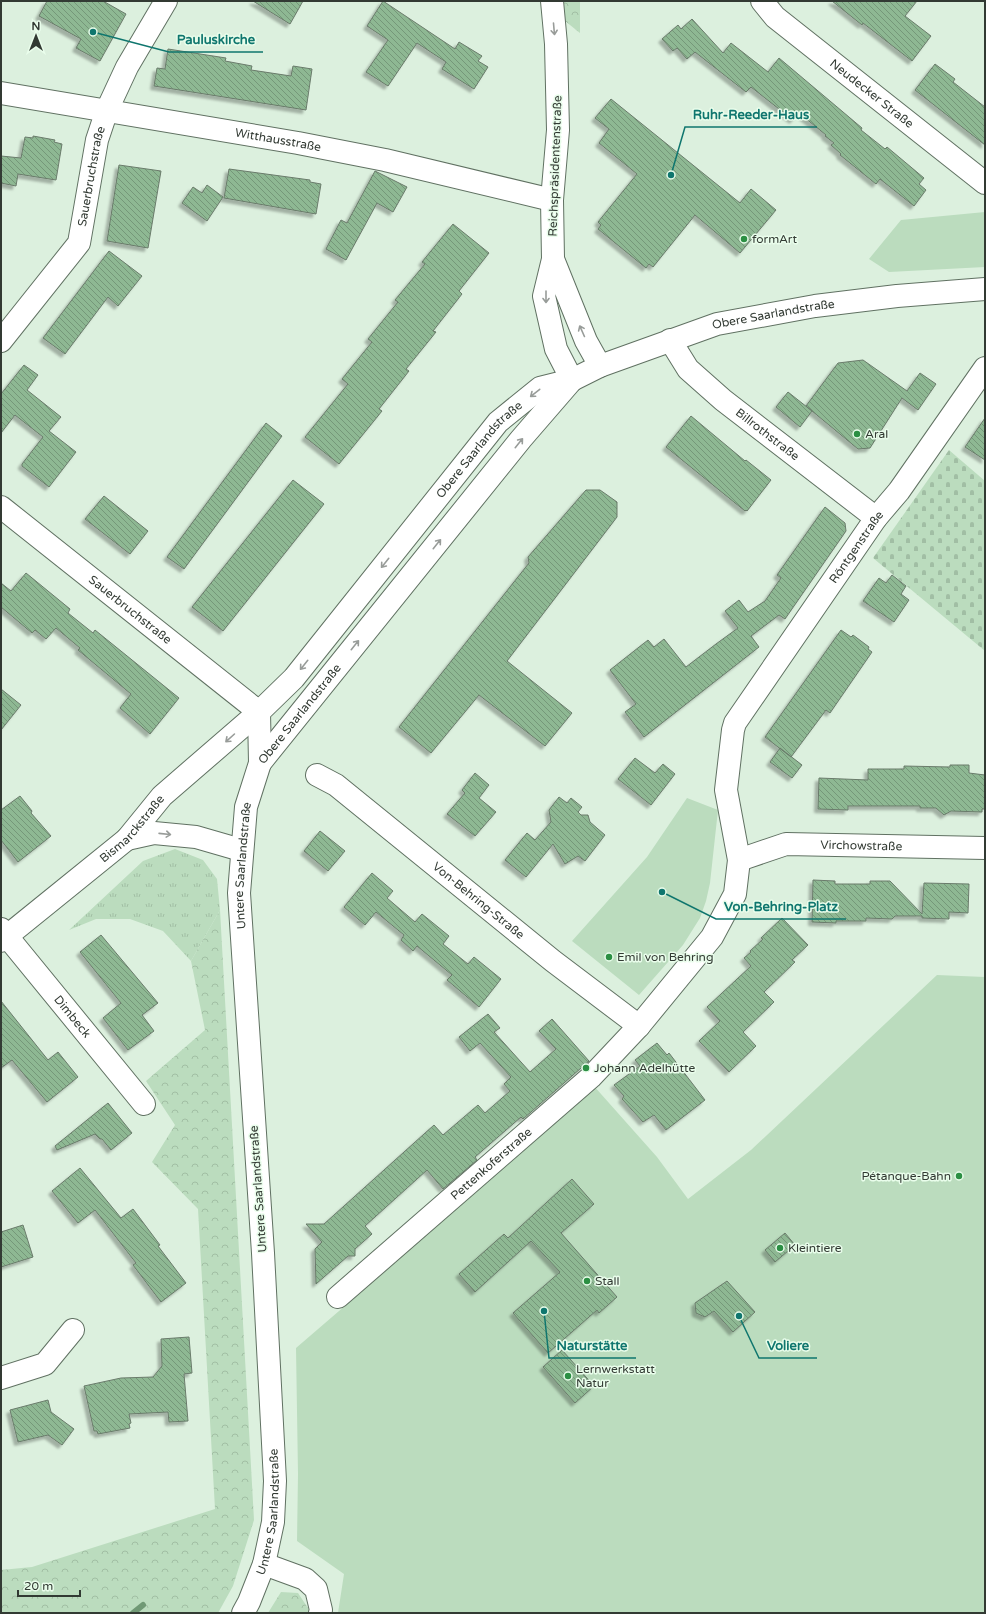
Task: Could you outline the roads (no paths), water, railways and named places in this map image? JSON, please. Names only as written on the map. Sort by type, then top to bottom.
[{"type":"street","name":"Sauerbruchstraße","points":[[1,341],[79,243],[97,140],[107,110],[128,67],[166,1]]},
{"type":"street","name":"Reichspräsidentenstraße","points":[[552,1],[556,57],[558,130],[552,200],[553,259],[544,296],[556,349],[572,380]]},
{"type":"street","name":"Neudecker Straße","points":[[762,1],[775,17],[985,183]]},
{"type":"street","name":"Witthausstraße","points":[[1,93],[298,143],[385,160],[552,200]]},
{"type":"street","name":"Reichspräsidentenstraße","points":[[553,259],[586,341],[600,366]]},
{"type":"street","name":"Obere Saarlandstraße","points":[[260,763],[259,712],[294,678],[498,422],[540,388],[572,380],[600,366],[717,324],[815,306],[896,296],[985,289]]},
{"type":"street","name":"Billrothstraße","points":[[670,340],[688,369],[723,400],[876,518]]},
{"type":"street","name":"Röntgenstraße","points":[[733,730],[735,723],[876,518],[899,491],[985,368]]},
{"type":"street","name":"Obere Saarlandstraße","points":[[260,763],[521,439],[572,380]]},
{"type":"street","name":"Sauerbruchstraße","points":[[1,506],[259,712]]},
{"type":"street","name":"Bismarckstraße","points":[[3,935],[127,839],[162,796],[259,712]]},
{"type":"street","name":"Pettenkoferstraße","points":[[338,1297],[591,1077],[639,1026],[712,937],[735,894],[739,860],[726,790],[733,730]]},
{"type":"street","name":"Untere Saarlandstraße","points":[[243,1613],[264,1564],[273,1522],[275,1481],[263,1253],[239,893],[241,850],[246,807],[260,763]]},
{"type":"street","name":"Von-Behring-Straße","points":[[317,775],[336,785],[553,961],[639,1026]]},
{"type":"street","points":[[127,839],[154,833],[196,837],[241,850]]},
{"type":"street","name":"Virchowstraße","points":[[739,860],[786,844],[985,848]]},
{"type":"street","name":"Dimbeck","points":[[3,935],[144,1104]]},
{"type":"street","points":[[1,1378],[45,1364],[73,1330]]},
{"type":"street","points":[[264,1564],[305,1580],[311,1584],[316,1589],[321,1610],[320,1613]]},
{"type":"waterway","points":[[133,1613],[143,1605]]},
{"type":"place","name":"Pauluskirche","points":[[93,32]]},
{"type":"place","name":"Ruhr-Reeder-Haus","points":[[671,175]]},
{"type":"place","name":"formArt","points":[[744,239]]},
{"type":"place","name":"Aral","points":[[857,434]]},
{"type":"place","name":"Von-Behring-Platz","points":[[662,892]]},
{"type":"place","name":"Emil von Behring","points":[[609,957]]},
{"type":"place","name":"Johann Adelhütte","points":[[586,1068]]},
{"type":"place","name":"Pétanque-Bahn","points":[[959,1176]]},
{"type":"place","name":"Kleintiere","points":[[780,1248]]},
{"type":"place","name":"Stall","points":[[587,1281]]},
{"type":"place","name":"Naturstätte","points":[[544,1311]]},
{"type":"place","name":"Voliere","points":[[739,1316]]},
{"type":"place","name":"Lernwerkstatt Natur","points":[[568,1376]]}]
